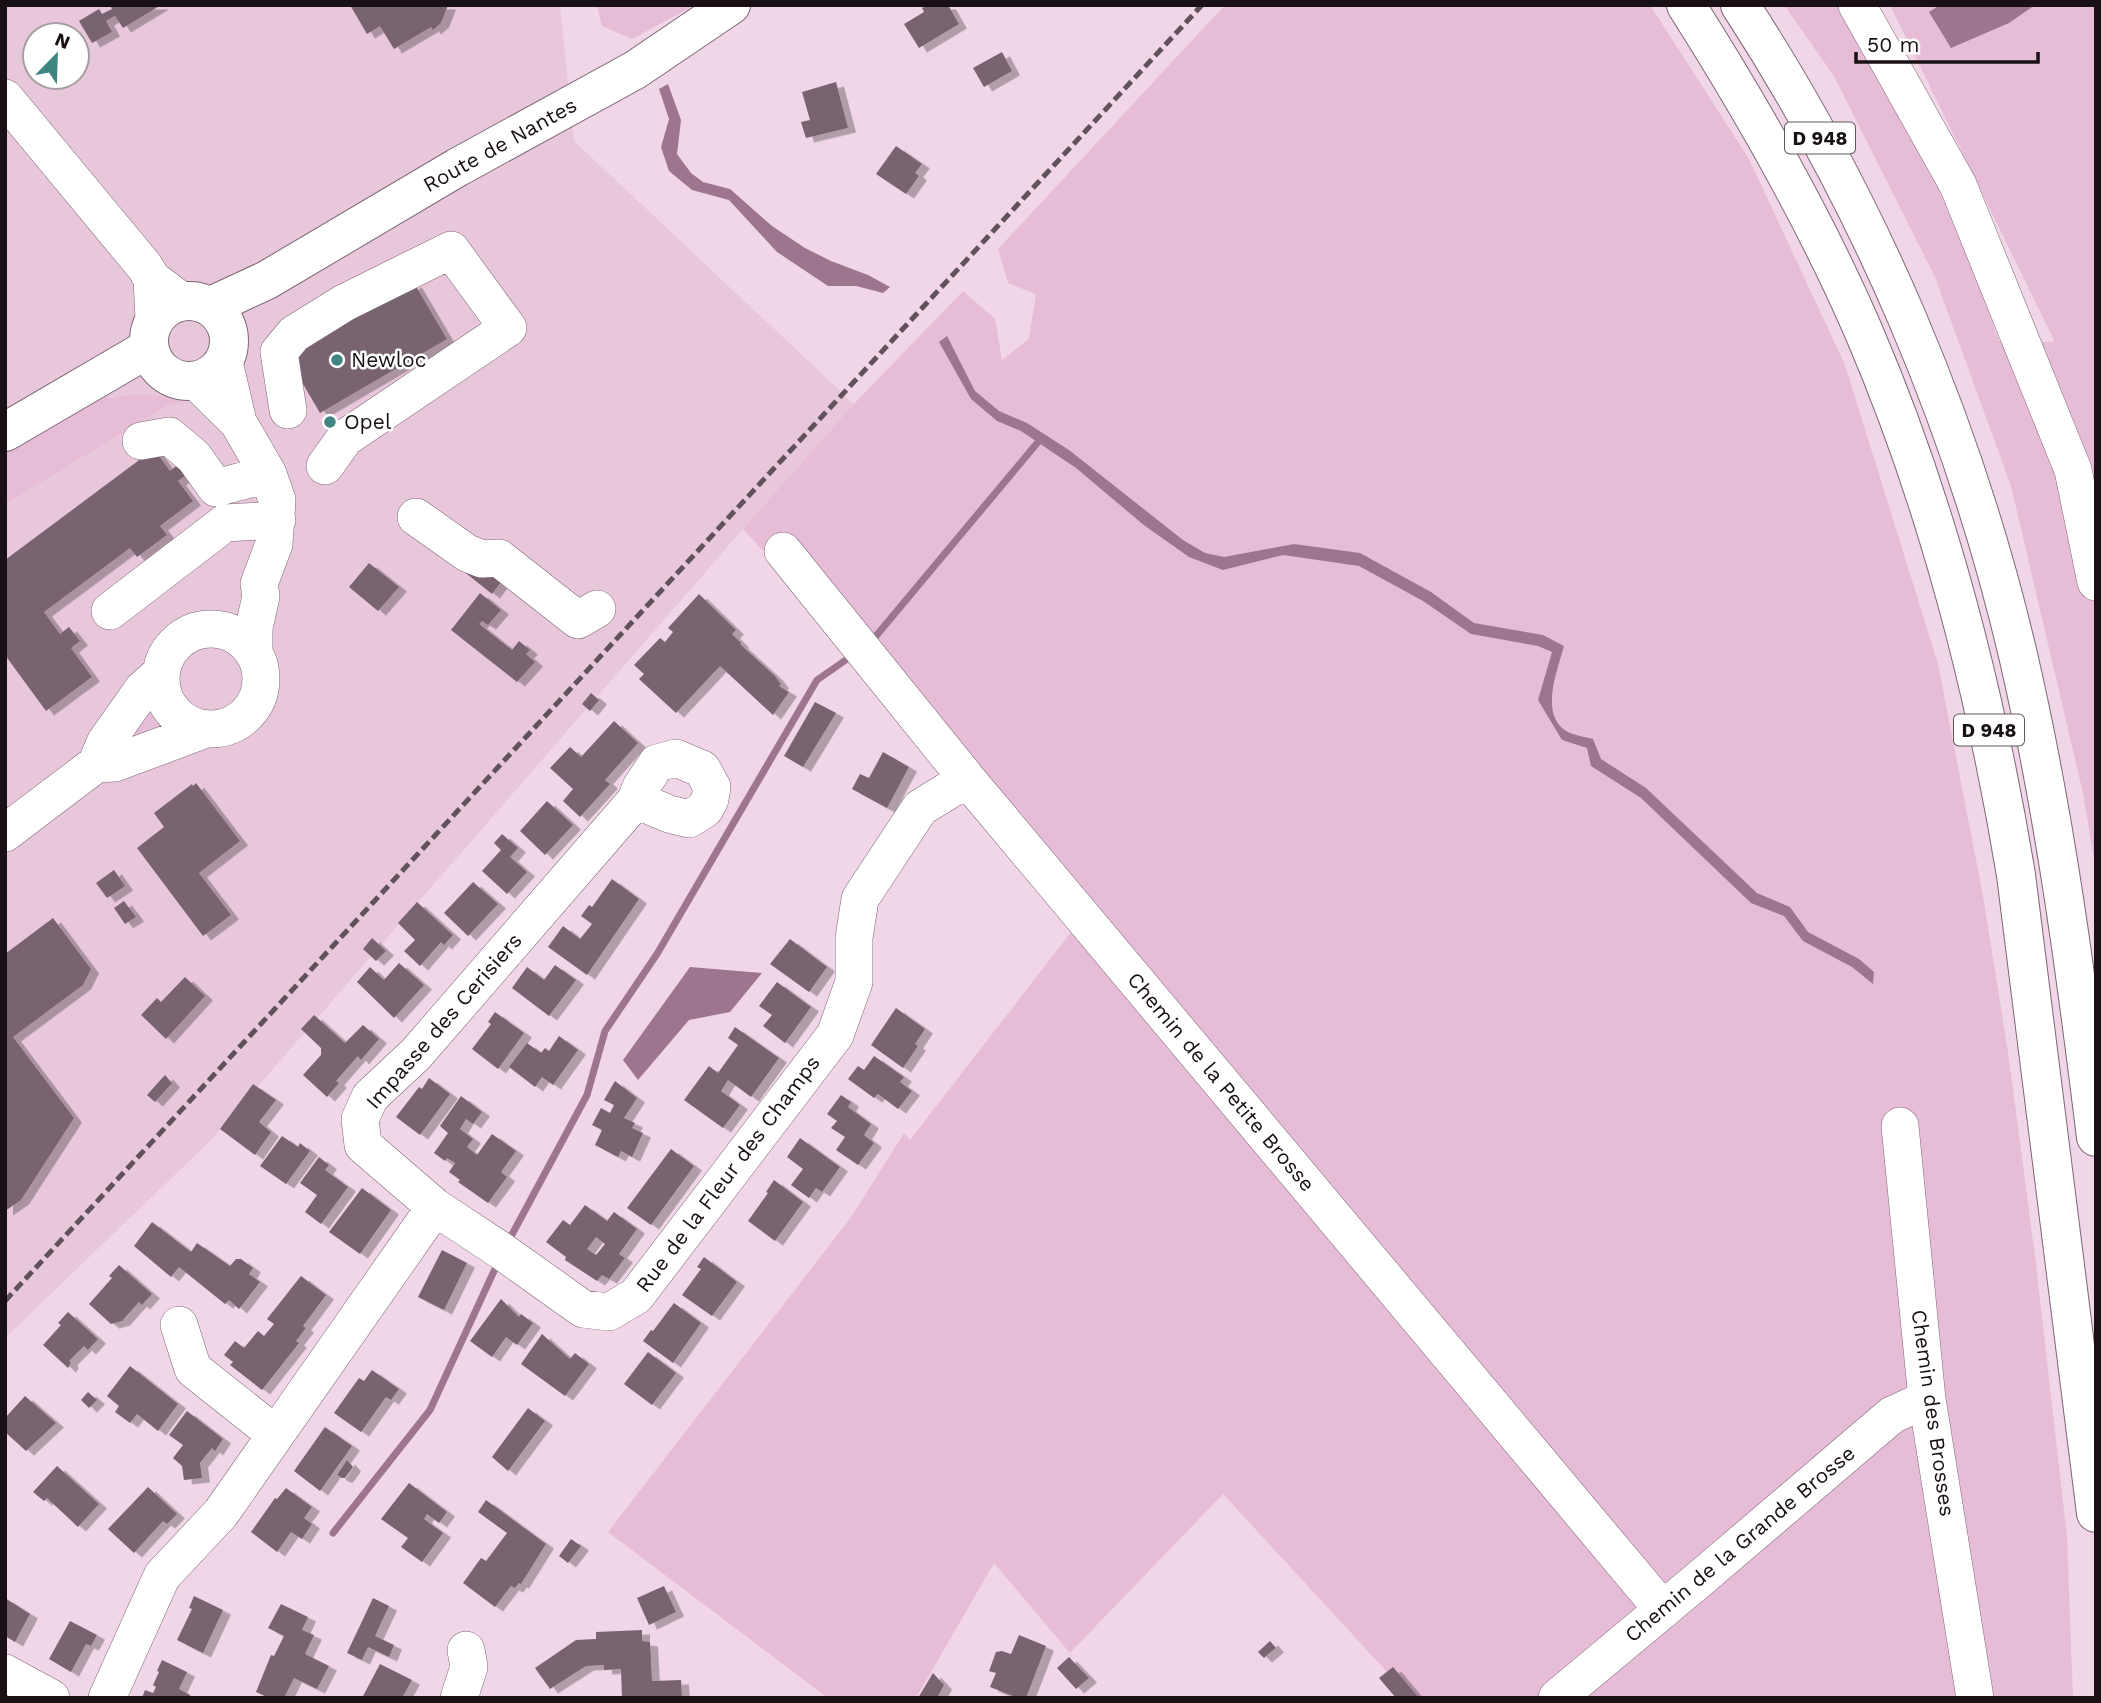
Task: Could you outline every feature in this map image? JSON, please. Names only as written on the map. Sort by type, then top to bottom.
[{"type":"main road","name":"Route de Nantes","points":[[185,333],[267,280],[458,167],[635,70],[731,5]]},
{"type":"main road","name":"D 948","points":[[1686,5],[1773,148],[1863,329],[1930,506],[1957,597],[2001,782],[2016,875],[2096,1513]]},
{"type":"main road","name":"D 948","points":[[1740,5],[1809,118],[1856,209],[1899,300],[1966,471],[2014,641],[2038,747],[2077,982],[2096,1137]]},
{"type":"main road","points":[[5,432],[104,374],[185,333]]},
{"type":"street","points":[[1857,5],[1958,185],[2073,470],[2096,582]]},
{"type":"street","points":[[5,98],[145,267],[268,474],[277,500],[274,544],[259,584],[261,596],[254,628],[254,654],[261,680],[259,694],[253,706],[244,717],[220,729],[206,729],[187,723],[172,711],[162,693],[160,674]]},
{"type":"street","points":[[288,410],[279,352],[294,334],[344,303],[452,250],[508,328],[345,438],[324,466]]},
{"type":"street","points":[[141,441],[169,436],[194,457],[216,488],[268,474]]},
{"type":"street","points":[[416,517],[467,553],[482,559],[499,558],[578,620],[597,609]]},
{"type":"street","points":[[110,611],[225,523],[277,520]]},
{"type":"street","name":"Chemin de la Petite Brosse","points":[[783,551],[967,779],[1663,1610]]},
{"type":"street","points":[[210,629],[247,590],[259,584]]},
{"type":"street","points":[[5,833],[96,764],[105,743],[144,689],[160,674],[169,651],[177,642],[198,630],[210,629],[236,635],[254,654]]},
{"type":"street","points":[[96,764],[115,763],[206,729]]},
{"type":"street","name":"Rue de la Fleur des Champs","points":[[435,1207],[583,1309],[609,1312],[636,1296],[835,1035],[854,982],[853,938],[860,900],[919,808],[967,779]]},
{"type":"street","name":"Impasse des Cerisiers","points":[[435,1207],[363,1145],[360,1119],[370,1097],[416,1054],[636,800]]},
{"type":"street","name":"Chemin des Brosses","points":[[1900,1126],[1927,1399],[1975,1698]]},
{"type":"street","points":[[107,1698],[162,1576],[221,1513],[435,1207]]},
{"type":"street","points":[[179,1325],[193,1369],[275,1434]]},
{"type":"street","name":"Chemin de la Grande Brosse","points":[[1557,1698],[1892,1415],[1927,1399]]},
{"type":"street","points":[[459,1698],[469,1667],[466,1650]]},
{"type":"street","points":[[5,1673],[51,1698]]},
{"type":"shaded area","points":[[5,5],[560,5],[574,141],[854,404],[763,520],[743,529],[212,1139],[5,1338]]},
{"type":"shaded area","points":[[597,5],[695,5],[632,39],[602,26]]},
{"type":"shaded area","points":[[1225,5],[1650,5],[1749,159],[1845,365],[1938,664],[1983,896],[2008,1052],[2036,1264],[2067,1537],[2073,1698],[1411,1698],[1223,1494],[1070,1653],[994,1563],[916,1698],[828,1698],[608,1532],[852,1216],[904,1133],[910,1140],[1089,909],[743,529],[854,404],[963,291],[995,319],[1002,360],[1029,339],[1036,294],[1008,283],[998,249]]},
{"type":"shaded area","points":[[1784,5],[1845,5],[1943,186],[1999,341],[2052,342],[2054,340],[1890,5],[2096,5],[2096,872],[2083,793],[2011,486],[1935,277],[1834,76]]},
{"type":"shaded area","points":[[1940,5],[2035,5],[2009,23],[1951,48],[1929,12]]},
{"type":"shaded area","points":[[668,84],[681,120],[677,154],[691,173],[703,182],[730,189],[772,226],[805,248],[890,287],[883,293],[856,286],[828,286],[777,252],[729,200],[692,190],[669,171],[661,147],[669,119],[659,89]]},
{"type":"shaded area","points":[[947,336],[975,391],[999,411],[1027,423],[1069,450],[1183,540],[1205,553],[1224,557],[1294,544],[1360,553],[1431,592],[1474,623],[1543,635],[1564,646],[1552,703],[1553,714],[1558,723],[1566,731],[1593,739],[1601,759],[1646,788],[1757,893],[1790,907],[1808,932],[1859,959],[1874,972],[1873,984],[1852,967],[1803,941],[1784,916],[1751,903],[1641,798],[1591,766],[1587,748],[1562,740],[1538,700],[1552,652],[1538,646],[1471,634],[1423,601],[1359,566],[1283,555],[1223,570],[1189,557],[1145,526],[1076,468],[1021,431],[997,421],[971,399],[939,342]]},
{"type":"shaded area","points":[[106,392],[109,399],[145,394],[181,402],[168,405],[5,504],[5,444]]},
{"type":"shaded area","points":[[153,698],[176,727],[116,751]]},
{"type":"shaded area","points":[[690,967],[762,973],[730,1012],[689,1020],[638,1080],[623,1060]]},
{"type":"building","points":[[110,5],[161,5],[123,28],[115,16],[106,21],[112,32],[92,43],[91,21],[79,21],[99,9],[102,14],[112,9]]},
{"type":"building","points":[[350,5],[448,5],[441,23],[433,30],[431,27],[394,49],[380,26],[367,34]]},
{"type":"building","points":[[928,5],[948,5],[959,24],[919,48],[904,24],[924,12],[922,8]]},
{"type":"building","points":[[1002,52],[1012,71],[984,87],[973,68]]},
{"type":"building","points":[[836,82],[848,128],[806,138],[801,122],[810,120],[802,92]]},
{"type":"building","points":[[896,146],[922,164],[915,173],[919,176],[906,194],[876,174]]},
{"type":"building","points":[[414,283],[447,339],[320,413],[286,355]]},
{"type":"building","points":[[154,449],[170,471],[181,462],[189,473],[178,481],[193,501],[160,526],[167,535],[137,557],[130,548],[44,612],[60,634],[69,627],[80,641],[71,648],[92,677],[46,711],[5,655],[5,560]]},
{"type":"building","points":[[369,563],[399,587],[378,611],[349,587]]},
{"type":"building","points":[[457,566],[504,578],[492,594]]},
{"type":"building","points":[[480,593],[501,610],[488,625],[482,621],[479,624],[512,650],[519,641],[530,650],[526,654],[535,662],[517,682],[451,630]]},
{"type":"building","points":[[699,594],[736,630],[732,634],[740,644],[775,676],[781,684],[779,686],[789,692],[773,715],[720,666],[676,713],[639,679],[644,674],[634,665],[660,638],[665,642],[673,632],[668,628]]},
{"type":"building","points":[[591,693],[599,700],[590,711],[582,704]]},
{"type":"building","points":[[815,702],[836,713],[803,767],[784,756]]},
{"type":"building","points":[[614,721],[638,743],[605,780],[610,784],[580,817],[563,801],[573,789],[550,768],[570,747],[581,757]]},
{"type":"building","points":[[883,752],[909,767],[887,808],[852,789],[860,774],[869,778]]},
{"type":"building","points":[[196,783],[240,841],[199,873],[231,915],[203,936],[137,848],[164,827],[154,813]]},
{"type":"building","points":[[547,801],[573,825],[545,855],[520,831]]},
{"type":"building","points":[[502,834],[518,848],[510,857],[527,872],[507,894],[482,871],[501,850],[494,843]]},
{"type":"building","points":[[114,870],[125,886],[107,898],[96,883]]},
{"type":"building","points":[[612,879],[639,899],[587,975],[548,947],[563,926],[580,939],[592,924],[581,916],[589,905],[592,907]]},
{"type":"building","points":[[473,882],[498,904],[468,936],[444,913]]},
{"type":"building","points":[[124,901],[136,917],[125,924],[114,908]]},
{"type":"building","points":[[417,902],[453,935],[444,945],[441,942],[420,966],[404,951],[415,940],[398,923]]},
{"type":"building","points":[[53,918],[91,969],[83,985],[13,1037],[74,1118],[21,1200],[5,1211],[5,954]]},
{"type":"building","points":[[372,938],[386,951],[376,961],[363,949]]},
{"type":"building","points":[[790,939],[827,967],[809,992],[770,964]]},
{"type":"building","points":[[399,963],[424,985],[394,1018],[357,982],[370,967],[384,980]]},
{"type":"building","points":[[555,965],[576,980],[549,1016],[512,988],[527,967],[544,980]]},
{"type":"building","points":[[185,977],[205,996],[166,1039],[141,1015],[157,998],[161,1002]]},
{"type":"building","points":[[777,982],[811,1007],[785,1043],[763,1026],[772,1015],[759,1006]]},
{"type":"building","points":[[896,1008],[925,1029],[915,1044],[918,1046],[903,1068],[871,1045]]},
{"type":"building","points":[[495,1012],[524,1033],[498,1069],[472,1049],[491,1024],[488,1022]]},
{"type":"building","points":[[314,1015],[345,1043],[363,1025],[379,1039],[361,1060],[358,1056],[336,1081],[339,1083],[327,1097],[303,1075],[321,1055],[321,1048],[301,1029]]},
{"type":"building","points":[[735,1027],[779,1058],[751,1097],[728,1080],[721,1091],[740,1105],[723,1128],[684,1100],[709,1066],[718,1073],[738,1045],[728,1038]]},
{"type":"building","points":[[559,1036],[578,1050],[553,1085],[542,1077],[535,1087],[509,1067],[527,1043],[541,1053],[545,1048],[549,1051]]},
{"type":"building","points":[[874,1056],[904,1077],[900,1082],[912,1091],[898,1109],[878,1094],[874,1098],[848,1079],[858,1066],[864,1070]]},
{"type":"building","points":[[165,1075],[172,1083],[155,1102],[147,1095]]},
{"type":"building","points":[[429,1078],[450,1094],[420,1135],[396,1117]]},
{"type":"building","points":[[615,1081],[637,1098],[624,1118],[635,1123],[632,1128],[643,1133],[632,1157],[621,1151],[618,1157],[595,1145],[602,1130],[592,1125],[601,1108],[610,1113],[614,1105],[604,1100]]},
{"type":"building","points":[[253,1084],[276,1100],[259,1122],[271,1132],[255,1155],[220,1129]]},
{"type":"building","points":[[841,1095],[851,1102],[848,1107],[871,1124],[864,1135],[874,1143],[858,1165],[836,1150],[845,1137],[831,1128],[837,1121],[827,1114]]},
{"type":"building","points":[[461,1096],[482,1112],[473,1124],[466,1119],[460,1129],[473,1139],[467,1147],[477,1155],[492,1134],[516,1151],[501,1172],[507,1177],[488,1203],[458,1182],[460,1180],[449,1172],[455,1163],[447,1158],[445,1161],[434,1153],[448,1133],[440,1126]]},
{"type":"building","points":[[282,1136],[298,1147],[300,1143],[310,1151],[286,1184],[260,1166]]},
{"type":"building","points":[[800,1138],[840,1167],[822,1192],[816,1188],[809,1198],[791,1185],[803,1169],[787,1157]]},
{"type":"building","points":[[671,1149],[694,1166],[651,1225],[627,1208]]},
{"type":"building","points":[[319,1157],[329,1165],[325,1170],[348,1187],[321,1224],[305,1212],[317,1195],[300,1183]]},
{"type":"building","points":[[774,1180],[803,1202],[775,1241],[748,1221]]},
{"type":"building","points":[[362,1188],[391,1210],[360,1254],[329,1232]]},
{"type":"building","points":[[585,1205],[607,1221],[614,1212],[637,1229],[619,1254],[625,1258],[609,1279],[602,1275],[597,1281],[565,1260],[566,1257],[546,1242],[563,1220],[570,1225]],"holes":[[[596,1237],[605,1244],[596,1255],[587,1249]]]},
{"type":"building","points":[[152,1222],[191,1252],[197,1243],[230,1266],[236,1259],[241,1259],[253,1268],[249,1274],[260,1282],[239,1309],[229,1300],[225,1304],[179,1267],[171,1277],[134,1246]]},
{"type":"building","points":[[442,1250],[467,1263],[444,1310],[418,1297]]},
{"type":"building","points":[[704,1257],[737,1282],[712,1316],[682,1295],[701,1269],[697,1267]]},
{"type":"building","points":[[119,1265],[152,1294],[142,1305],[139,1302],[122,1321],[111,1324],[89,1304],[112,1278],[109,1276]]},
{"type":"building","points":[[301,1276],[326,1295],[303,1326],[306,1328],[296,1341],[299,1343],[262,1390],[230,1365],[233,1362],[224,1355],[235,1341],[244,1348],[258,1331],[264,1336],[274,1324],[267,1319]]},
{"type":"building","points":[[501,1299],[519,1317],[521,1314],[533,1323],[517,1345],[506,1337],[492,1357],[470,1341]]},
{"type":"building","points":[[674,1303],[701,1323],[673,1363],[643,1341]]},
{"type":"building","points":[[68,1312],[98,1339],[88,1350],[84,1346],[69,1361],[71,1363],[68,1368],[43,1345],[61,1325],[58,1323]]},
{"type":"building","points":[[542,1334],[570,1359],[575,1353],[589,1364],[565,1396],[521,1364]]},
{"type":"building","points":[[648,1352],[676,1373],[652,1405],[624,1384]]},
{"type":"building","points":[[130,1366],[178,1404],[158,1431],[137,1414],[130,1423],[115,1412],[119,1406],[107,1396]]},
{"type":"building","points":[[372,1370],[399,1389],[391,1400],[386,1397],[361,1432],[334,1413],[359,1378],[364,1381]]},
{"type":"building","points":[[88,1392],[97,1400],[89,1408],[81,1400]]},
{"type":"building","points":[[25,1396],[56,1423],[26,1451],[5,1432],[5,1418]]},
{"type":"building","points":[[528,1408],[545,1421],[508,1471],[492,1457]]},
{"type":"building","points":[[187,1411],[223,1439],[215,1451],[212,1448],[200,1463],[202,1478],[184,1480],[182,1466],[173,1458],[183,1445],[169,1435]]},
{"type":"building","points":[[325,1427],[352,1446],[320,1491],[294,1471]]},
{"type":"building","points":[[347,1460],[353,1467],[345,1478],[342,1478],[337,1475]]},
{"type":"building","points":[[57,1466],[99,1504],[78,1527],[47,1498],[44,1501],[33,1492]]},
{"type":"building","points":[[409,1483],[447,1512],[439,1523],[427,1514],[424,1519],[443,1533],[422,1562],[401,1547],[408,1538],[381,1519]]},
{"type":"building","points":[[148,1487],[177,1514],[167,1524],[163,1521],[134,1553],[108,1529]]},
{"type":"building","points":[[286,1488],[312,1507],[304,1518],[312,1524],[302,1539],[291,1532],[277,1552],[251,1532],[275,1498]]},
{"type":"building","points":[[486,1500],[546,1544],[521,1584],[515,1588],[511,1586],[495,1607],[463,1583],[481,1558],[486,1561],[507,1533],[478,1512]]},
{"type":"building","points":[[571,1539],[581,1546],[568,1563],[559,1556]]},
{"type":"building","points":[[664,1586],[676,1612],[649,1625],[637,1598]]},
{"type":"building","points":[[194,1596],[223,1610],[203,1653],[177,1640],[192,1609],[189,1608]]},
{"type":"building","points":[[5,1598],[30,1614],[15,1642],[5,1636]]},
{"type":"building","points":[[373,1598],[389,1606],[375,1636],[394,1645],[389,1657],[368,1647],[362,1660],[347,1653]]},
{"type":"building","points":[[281,1604],[308,1617],[302,1630],[314,1635],[305,1654],[329,1666],[317,1689],[294,1678],[284,1698],[269,1698],[256,1692],[271,1655],[274,1656],[284,1636],[268,1628]]},
{"type":"building","points":[[70,1621],[97,1635],[91,1646],[86,1644],[71,1672],[49,1659]]},
{"type":"building","points":[[642,1630],[642,1641],[650,1642],[652,1681],[681,1680],[682,1698],[622,1698],[621,1669],[604,1670],[604,1665],[586,1666],[550,1689],[535,1668],[576,1640],[596,1639],[596,1632]]},
{"type":"building","points":[[1019,1635],[1046,1646],[1026,1698],[1018,1698],[990,1687],[996,1673],[989,1671],[996,1652],[1011,1654]]},
{"type":"building","points":[[1270,1641],[1276,1648],[1264,1658],[1258,1652]]},
{"type":"building","points":[[1069,1657],[1089,1678],[1076,1689],[1057,1668]]},
{"type":"building","points":[[162,1660],[187,1672],[179,1689],[190,1695],[189,1698],[142,1698],[145,1690],[153,1693],[156,1687],[153,1685]]},
{"type":"building","points":[[380,1664],[412,1680],[402,1698],[362,1698]]},
{"type":"building","points":[[1393,1667],[1419,1698],[1396,1698],[1379,1678]]},
{"type":"building","points":[[933,1673],[944,1685],[937,1698],[918,1698]]},
{"type":"waterway","points":[[871,642],[1038,442]]},
{"type":"waterway","points":[[509,1240],[587,1095],[605,1031],[657,954],[817,680],[853,655]]},
{"type":"waterway","points":[[333,1533],[430,1410],[494,1271]]},
{"type":"railway","points":[[5,1301],[1202,5]]},
{"type":"place","name":"Newloc","points":[[337,360]]},
{"type":"place","name":"Opel","points":[[330,422]]}]
